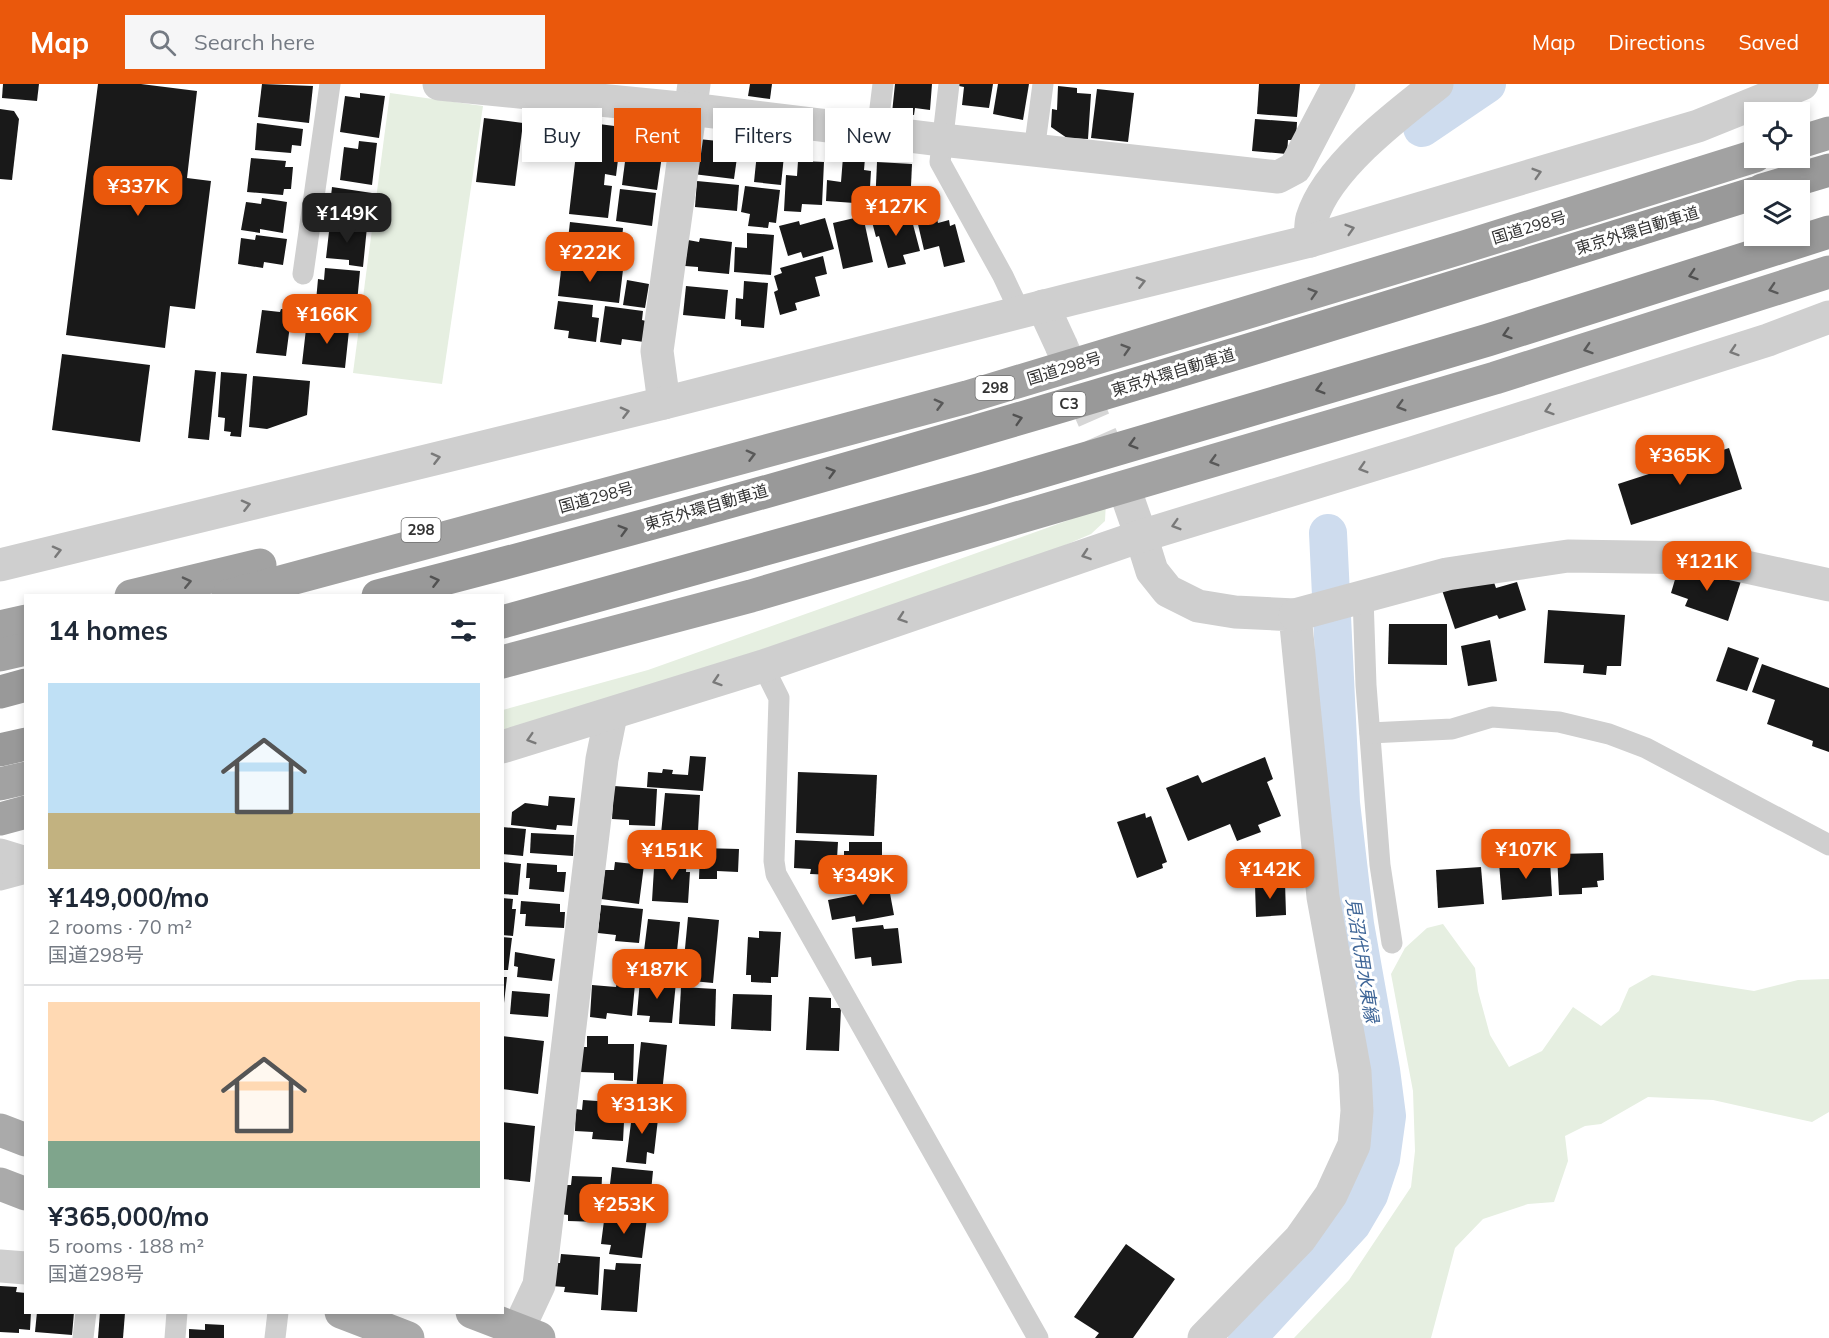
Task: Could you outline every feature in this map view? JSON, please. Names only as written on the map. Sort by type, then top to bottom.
[{"type":"highway","points":[[1810,139],[1829,133]]},
{"type":"highway","name":"国道298号","points":[[236,594],[967,397],[1442,254],[1744,159]]},
{"type":"highway","points":[[1796,180],[1829,170]]},
{"type":"highway","name":"東京外環自動車道","points":[[386,594],[973,433],[1473,282],[1744,196]]},
{"type":"highway","points":[[504,621],[982,489],[1476,343],[1829,232]]},
{"type":"highway","points":[[504,661],[751,596],[1495,378],[1829,272]]},
{"type":"highway","name":"298","points":[[139,594],[712,465]]},
{"type":"highway","points":[[504,683],[751,596]]},
{"type":"highway","points":[[0,627],[24,621]]},
{"type":"highway","points":[[0,655],[24,649]]},
{"type":"highway","points":[[0,692],[24,686]]},
{"type":"highway","points":[[0,750],[24,744]]},
{"type":"highway","points":[[0,784],[24,778]]},
{"type":"highway","points":[[0,819],[24,813]]},
{"type":"main road","points":[[0,1130],[24,1139]]},
{"type":"main road","points":[[0,1184],[24,1193]]},
{"type":"main road","points":[[346,1314],[408,1338]]},
{"type":"main road","points":[[477,1314],[529,1334]]},
{"type":"street","points":[[441,84],[692,96],[825,122]]},
{"type":"street","points":[[913,137],[1278,177],[1295,168],[1339,84]]},
{"type":"street","points":[[1310,241],[1311,220],[1321,196],[1343,167],[1400,113],[1437,84]]},
{"type":"street","points":[[1698,126],[1802,84]]},
{"type":"street","points":[[0,565],[664,403],[1310,241],[1829,86]]},
{"type":"street","points":[[664,403],[657,351],[692,96]]},
{"type":"street","points":[[1032,309],[1061,345]]},
{"type":"street","points":[[504,746],[764,666],[1141,536],[1756,344],[1829,317]]},
{"type":"street","points":[[1126,493],[1152,571],[1168,591],[1198,606],[1235,612],[1295,615],[1447,574],[1568,556],[1705,558],[1829,585]]},
{"type":"street","points":[[1204,1338],[1300,1239],[1331,1195],[1354,1145],[1357,1111],[1355,1072],[1323,897],[1295,615]]},
{"type":"street","points":[[529,1334],[539,1285],[602,759],[611,715]]},
{"type":"street","points":[[0,855],[24,862]]},
{"type":"street","points":[[0,1266],[24,1268]]},
{"type":"lane","points":[[303,274],[330,84]]},
{"type":"lane","points":[[880,108],[883,84]]},
{"type":"lane","points":[[949,84],[940,162],[1003,276],[1032,309]]},
{"type":"lane","points":[[1034,151],[1043,84]]},
{"type":"lane","points":[[1363,597],[1380,864],[1392,943]]},
{"type":"lane","points":[[764,666],[779,698],[774,861],[776,874],[1038,1338]]},
{"type":"lane","points":[[1370,733],[1452,729],[1492,717],[1559,722],[1609,734],[1646,748],[1829,844]]},
{"type":"lane","points":[[0,880],[24,874]]},
{"type":"lane","points":[[83,1338],[86,1314]]},
{"type":"lane","points":[[175,1338],[177,1314]]},
{"type":"lane","points":[[275,1338],[278,1314]]},
{"type":"shaded area","points":[[390,93],[483,106],[442,384],[353,373]]},
{"type":"shaded area","points":[[1106,501],[1105,521],[1091,534],[1040,556],[683,679],[504,733],[504,710],[648,670],[1069,520]]},
{"type":"shaded area","points":[[1443,924],[1475,968],[1478,991],[1490,1035],[1509,1067],[1542,1051],[1573,1007],[1601,1026],[1619,1011],[1629,988],[1652,975],[1754,991],[1798,980],[1829,979],[1829,1112],[1812,1122],[1713,1100],[1648,1097],[1601,1124],[1585,1126],[1565,1136],[1568,1161],[1554,1202],[1528,1204],[1483,1219],[1455,1248],[1431,1338],[1294,1338],[1349,1280],[1411,1187],[1415,1151],[1413,1091],[1391,974],[1405,948],[1427,928]]},
{"type":"building","points":[[3,84],[39,84],[37,101],[2,98]]},
{"type":"building","points":[[98,84],[141,84],[197,91],[187,178],[211,181],[195,309],[170,306],[165,348],[66,335]]},
{"type":"building","points":[[262,84],[313,86],[309,123],[258,117]]},
{"type":"building","points":[[750,84],[772,84],[770,99],[748,96]]},
{"type":"building","points":[[895,84],[932,84],[930,110],[915,108],[914,115],[913,108],[893,108]]},
{"type":"building","points":[[959,84],[993,84],[989,108],[962,105],[964,87]]},
{"type":"building","points":[[998,84],[1029,84],[1023,120],[993,114]]},
{"type":"building","points":[[1259,84],[1300,84],[1297,117],[1257,114]]},
{"type":"building","points":[[1058,86],[1077,88],[1077,93],[1091,94],[1088,139],[1067,138],[1051,127],[1052,109],[1057,110]]},
{"type":"building","points":[[1097,89],[1134,93],[1128,142],[1091,138]]},
{"type":"building","points":[[360,93],[385,96],[379,138],[340,132],[345,96],[360,98]]},
{"type":"building","points":[[0,109],[14,111],[19,119],[12,180],[0,179]]},
{"type":"building","points":[[484,118],[522,123],[515,186],[476,182]]},
{"type":"building","points":[[1255,119],[1297,122],[1296,140],[1288,140],[1287,154],[1252,151]]},
{"type":"building","points":[[257,123],[303,129],[301,146],[292,145],[291,153],[255,150]]},
{"type":"building","points":[[602,124],[614,126],[614,162],[618,162],[616,176],[605,174],[604,185],[612,186],[608,218],[569,214],[575,162],[602,162]]},
{"type":"building","points":[[701,139],[713,140],[713,162],[736,162],[734,179],[693,174],[695,162],[701,162]]},
{"type":"building","points":[[359,141],[377,143],[372,185],[340,180],[344,147],[358,149]]},
{"type":"building","points":[[251,158],[286,161],[285,167],[293,167],[291,189],[284,189],[283,195],[247,192]]},
{"type":"building","points":[[625,162],[661,162],[657,190],[622,185]]},
{"type":"building","points":[[756,162],[783,162],[781,185],[754,182]]},
{"type":"building","points":[[798,162],[824,162],[822,205],[802,204],[801,212],[784,211],[786,175],[797,176]]},
{"type":"building","points":[[843,162],[865,162],[864,170],[871,171],[869,204],[826,201],[827,180],[841,182]]},
{"type":"building","points":[[877,162],[912,164],[910,208],[875,207]]},
{"type":"building","points":[[697,181],[739,185],[737,211],[695,207]]},
{"type":"building","points":[[745,186],[780,190],[776,223],[769,222],[768,228],[748,226],[750,214],[741,212]]},
{"type":"building","points":[[332,187],[372,193],[368,220],[329,215]]},
{"type":"building","points":[[620,189],[656,193],[652,226],[616,221]]},
{"type":"building","points":[[262,198],[287,202],[283,233],[260,229],[260,233],[241,230],[246,202],[261,204]]},
{"type":"building","points":[[935,211],[938,223],[949,220],[950,226],[955,224],[965,262],[944,267],[939,246],[924,250],[916,216]]},
{"type":"building","points":[[892,212],[894,217],[910,213],[920,251],[903,255],[906,264],[888,268],[871,218]]},
{"type":"building","points":[[863,216],[873,262],[843,269],[833,223]]},
{"type":"building","points":[[825,218],[834,249],[803,258],[801,252],[788,256],[779,226],[799,221],[800,225]]},
{"type":"building","points":[[570,222],[623,228],[620,262],[566,256]]},
{"type":"building","points":[[330,223],[367,227],[363,267],[349,265],[349,260],[326,258]]},
{"type":"building","points":[[747,233],[774,235],[771,275],[734,272],[735,247],[747,248]]},
{"type":"building","points":[[256,235],[287,239],[283,265],[264,262],[263,268],[238,264],[241,238],[255,240]]},
{"type":"building","points":[[700,238],[732,242],[729,274],[698,271],[698,267],[685,266],[688,240],[699,242]]},
{"type":"building","points":[[823,256],[827,274],[815,277],[820,296],[795,303],[797,310],[780,315],[774,292],[778,290],[774,276],[782,273],[780,268]]},
{"type":"building","points":[[562,262],[623,270],[619,303],[558,296]]},
{"type":"building","points":[[325,268],[360,271],[356,313],[336,311],[336,303],[316,301],[318,279],[324,280]]},
{"type":"building","points":[[627,280],[649,284],[645,308],[623,305]]},
{"type":"building","points":[[744,281],[768,283],[764,328],[741,326],[741,320],[735,319],[736,298],[743,299]]},
{"type":"building","points":[[686,286],[728,290],[725,319],[683,315]]},
{"type":"building","points":[[558,301],[593,305],[592,317],[599,318],[596,342],[568,338],[569,331],[554,329]]},
{"type":"building","points":[[605,306],[643,311],[642,320],[646,321],[644,342],[622,339],[621,345],[600,342]]},
{"type":"building","points":[[281,309],[292,310],[286,356],[256,353],[262,310],[280,312]]},
{"type":"building","points":[[328,319],[350,321],[345,368],[302,364],[306,329],[327,331]]},
{"type":"building","points":[[62,354],[150,365],[140,442],[52,430]]},
{"type":"building","points":[[195,370],[216,372],[209,440],[188,438]]},
{"type":"building","points":[[221,372],[247,374],[241,437],[230,436],[231,432],[224,431],[225,418],[218,417]]},
{"type":"building","points":[[253,376],[310,381],[307,415],[267,429],[249,427]]},
{"type":"building","points":[[1729,448],[1742,489],[1631,525],[1618,484]]},
{"type":"building","points":[[1679,566],[1710,577],[1712,571],[1741,581],[1728,621],[1685,606],[1688,599],[1671,593]]},
{"type":"building","points":[[1491,574],[1496,588],[1517,582],[1526,610],[1499,619],[1497,615],[1455,629],[1442,590]]},
{"type":"building","points":[[1548,610],[1625,615],[1621,666],[1607,666],[1606,675],[1583,673],[1584,665],[1544,663]]},
{"type":"building","points":[[1389,624],[1447,624],[1447,665],[1388,664]]},
{"type":"building","points":[[1490,640],[1497,681],[1468,686],[1461,646]]},
{"type":"building","points":[[1728,647],[1759,658],[1747,691],[1716,681]]},
{"type":"building","points":[[1762,664],[1829,688],[1829,752],[1812,746],[1813,741],[1767,724],[1775,700],[1752,692]]},
{"type":"building","points":[[690,756],[706,757],[703,791],[647,787],[648,772],[662,773],[663,769],[673,770],[672,774],[688,775]]},
{"type":"building","points":[[1265,757],[1273,779],[1267,782],[1281,816],[1258,825],[1261,832],[1237,841],[1230,824],[1188,841],[1166,788],[1198,775],[1202,783]]},
{"type":"building","points":[[798,772],[877,775],[874,836],[796,833]]},
{"type":"building","points":[[614,786],[657,789],[655,826],[629,825],[629,820],[612,819]]},
{"type":"building","points":[[665,793],[700,795],[698,831],[683,830],[683,836],[661,834]]},
{"type":"building","points":[[549,796],[575,798],[572,826],[557,825],[556,830],[511,825],[512,812],[525,803],[548,806]]},
{"type":"building","points":[[1145,813],[1146,818],[1151,816],[1167,862],[1162,864],[1163,868],[1137,878],[1117,822]]},
{"type":"building","points":[[504,827],[526,829],[523,856],[504,854]]},
{"type":"building","points":[[531,833],[574,835],[573,856],[530,853]]},
{"type":"building","points":[[795,840],[838,842],[836,875],[810,874],[811,869],[794,868]]},
{"type":"building","points":[[849,842],[882,842],[882,879],[844,879],[844,851],[849,851]]},
{"type":"building","points":[[700,848],[739,849],[738,872],[717,871],[717,879],[699,879]]},
{"type":"building","points":[[670,853],[687,854],[686,872],[690,872],[688,903],[652,901],[654,868],[663,869],[663,865],[669,865]]},
{"type":"building","points":[[1603,853],[1604,880],[1597,881],[1598,887],[1582,888],[1582,894],[1559,895],[1557,854]]},
{"type":"building","points":[[1550,860],[1552,896],[1502,900],[1499,863]]},
{"type":"building","points":[[504,862],[521,864],[518,895],[504,894]]},
{"type":"building","points":[[615,862],[644,865],[639,904],[601,899],[605,870],[614,870]]},
{"type":"building","points":[[527,863],[557,865],[557,872],[566,872],[564,892],[529,889],[530,878],[526,878]]},
{"type":"building","points":[[1481,867],[1484,904],[1438,908],[1436,870]]},
{"type":"building","points":[[1285,883],[1286,915],[1256,917],[1255,884]]},
{"type":"building","points":[[889,888],[894,915],[856,922],[855,916],[832,920],[828,900]]},
{"type":"building","points":[[504,898],[513,899],[512,909],[516,909],[513,936],[504,935]]},
{"type":"building","points":[[521,901],[560,904],[560,912],[565,912],[564,928],[525,926],[526,914],[520,914]]},
{"type":"building","points":[[601,905],[643,909],[639,943],[615,941],[616,935],[598,933]]},
{"type":"building","points":[[688,917],[719,920],[713,983],[682,980]]},
{"type":"building","points":[[648,919],[680,922],[677,951],[663,950],[662,954],[644,951]]},
{"type":"building","points":[[883,925],[884,929],[898,928],[902,963],[872,966],[871,957],[855,959],[852,928]]},
{"type":"building","points":[[759,931],[781,932],[778,977],[771,977],[771,983],[751,982],[751,975],[746,975],[748,937],[759,938]]},
{"type":"building","points":[[504,937],[512,938],[508,970],[504,970]]},
{"type":"building","points":[[515,952],[555,959],[552,981],[517,977],[518,967],[514,966]]},
{"type":"building","points":[[504,977],[507,977],[504,1003]]},
{"type":"building","points":[[640,979],[676,982],[672,1023],[649,1022],[650,1016],[637,1015]]},
{"type":"building","points":[[617,982],[635,984],[632,1016],[607,1013],[606,1019],[590,1017],[592,985],[616,987]]},
{"type":"building","points":[[681,987],[716,989],[715,1026],[679,1024]]},
{"type":"building","points":[[512,991],[550,994],[548,1017],[510,1014]]},
{"type":"building","points":[[733,994],[772,995],[771,1031],[731,1029]]},
{"type":"building","points":[[809,997],[831,998],[831,1008],[841,1008],[839,1051],[806,1050]]},
{"type":"building","points":[[504,1036],[544,1041],[538,1094],[504,1089]]},
{"type":"building","points":[[587,1036],[608,1036],[608,1044],[634,1044],[633,1081],[614,1080],[614,1073],[580,1072],[581,1047],[587,1047]]},
{"type":"building","points":[[641,1042],[667,1045],[662,1093],[657,1093],[656,1102],[635,1100]]},
{"type":"building","points":[[583,1100],[625,1103],[623,1141],[592,1139],[593,1132],[575,1131],[576,1109],[582,1110]]},
{"type":"building","points":[[633,1107],[659,1110],[654,1154],[647,1152],[646,1164],[626,1162]]},
{"type":"building","points":[[504,1122],[535,1126],[530,1182],[504,1179]]},
{"type":"building","points":[[612,1167],[653,1171],[649,1212],[618,1208],[619,1202],[608,1201]]},
{"type":"building","points":[[572,1176],[602,1177],[600,1222],[568,1221],[568,1215],[560,1214],[561,1185],[571,1185]]},
{"type":"building","points":[[605,1213],[647,1218],[642,1258],[609,1254],[611,1245],[601,1244]]},
{"type":"building","points":[[1126,1244],[1175,1279],[1133,1338],[1095,1338],[1099,1333],[1074,1317]]},
{"type":"building","points":[[561,1254],[600,1257],[598,1295],[564,1292],[565,1287],[551,1286],[552,1263],[560,1263]]},
{"type":"building","points":[[616,1263],[641,1264],[637,1312],[601,1310],[604,1269],[615,1270]]},
{"type":"building","points":[[0,1286],[17,1287],[16,1292],[24,1293],[24,1314],[31,1314],[30,1330],[19,1329],[19,1333],[0,1332]]},
{"type":"building","points":[[37,1314],[74,1314],[72,1335],[35,1332]]},
{"type":"building","points":[[100,1314],[125,1314],[123,1338],[98,1338]]},
{"type":"building","points":[[205,1324],[224,1325],[224,1338],[189,1338],[189,1329],[205,1330]]},
{"type":"waterway","name":"見沼代用水東縁","points":[[1422,128],[1487,84]]},
{"type":"waterway","name":"見沼代用水東縁","points":[[1247,1338],[1352,1224],[1369,1195],[1381,1159],[1387,1116],[1355,924],[1341,803],[1328,533]]},
{"type":"tunnel","points":[[1061,345],[1126,493]]}]
